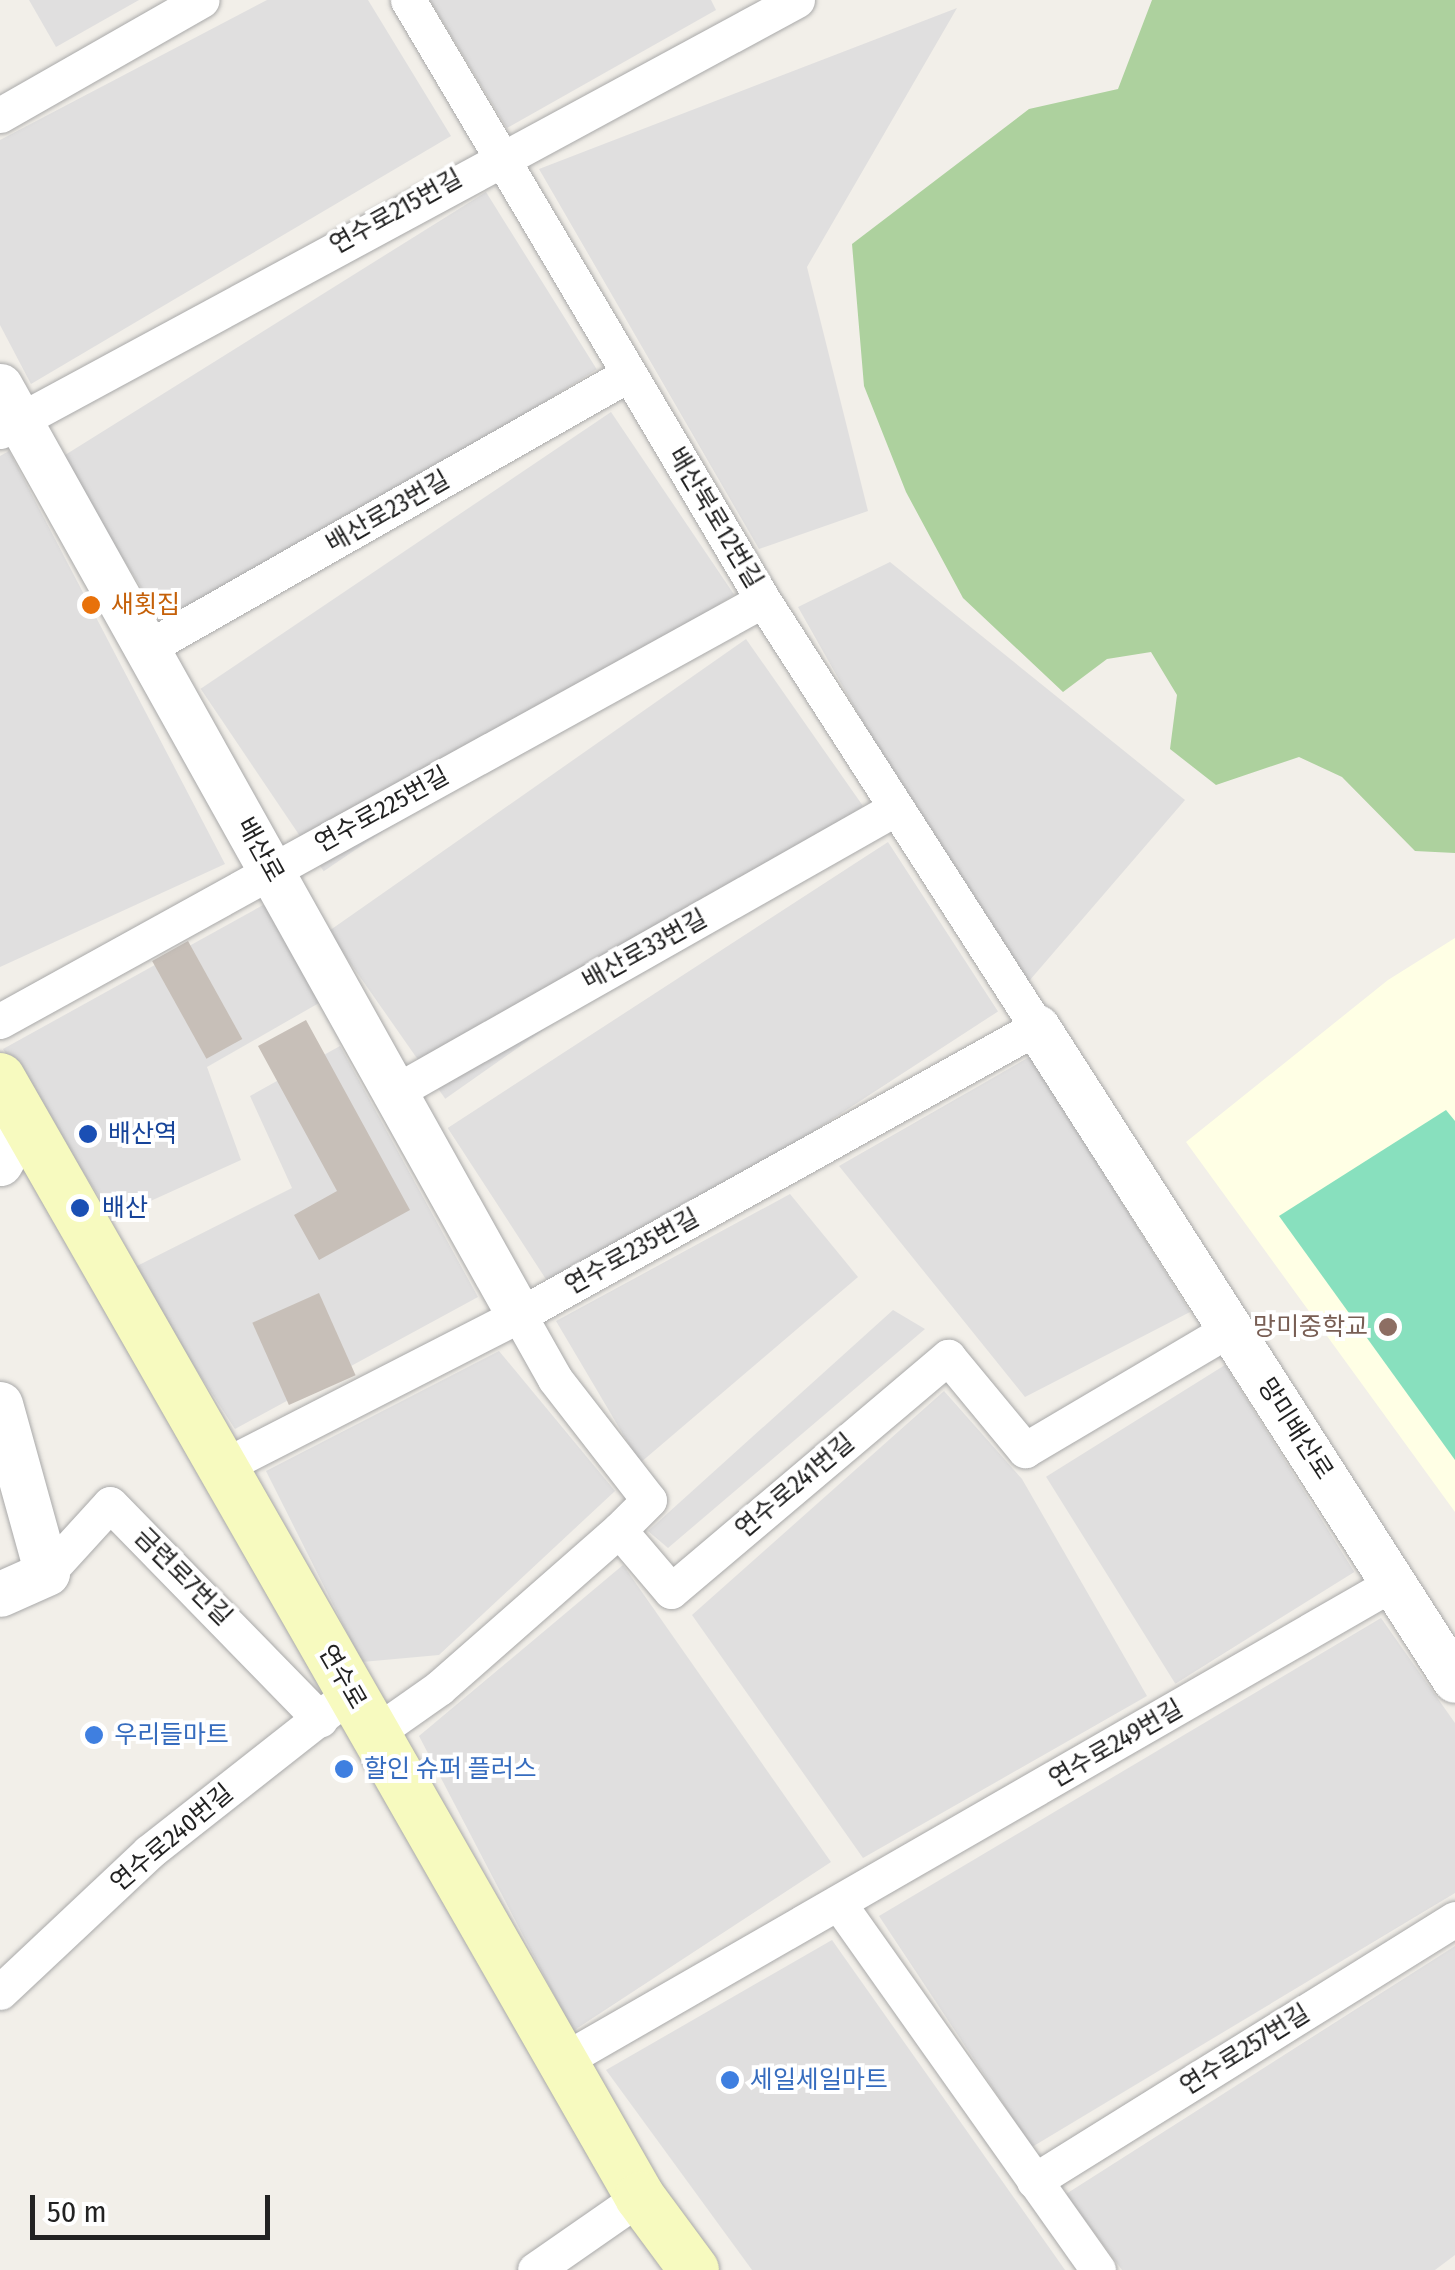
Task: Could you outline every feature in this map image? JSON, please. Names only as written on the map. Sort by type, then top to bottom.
[{"type":"main road","name":"연수로","points":[[7,1092],[222,1467],[349,1715],[562,2061],[640,2197],[694,2270]]},
{"type":"street","points":[[0,115],[202,0]]},
{"type":"street","name":"배산북로12번길","points":[[408,0],[763,600],[1037,1027]]},
{"type":"street","name":"연수로215번길","points":[[6,412],[500,155],[738,12],[797,0]]},
{"type":"street","name":"배산로23번길","points":[[146,648],[629,374]]},
{"type":"street","name":"배산로","points":[[6,412],[146,648],[520,1315]]},
{"type":"street","name":"연수로225번길","points":[[0,1021],[763,600]]},
{"type":"street","name":"배산로33번길","points":[[395,1092],[896,808]]},
{"type":"street","name":"연수로235번길","points":[[222,1467],[520,1315],[1037,1027]]},
{"type":"street","name":"망미배산로","points":[[1037,1027],[1455,1680]]},
{"type":"street","points":[[0,1162],[7,1092]]},
{"type":"street","points":[[349,1715],[440,1688],[649,1500],[555,1379],[520,1315]]},
{"type":"street","name":"연수로241번길","points":[[618,1530],[670,1591],[948,1356],[1025,1450],[1230,1329]]},
{"type":"street","points":[[0,1404],[48,1572],[0,1594]]},
{"type":"street","name":"금련로7번길","points":[[48,1572],[110,1504],[349,1715]]},
{"type":"street","name":"연수로249번길","points":[[562,2061],[1393,1583]]},
{"type":"street","name":"연수로240번길","points":[[0,1992],[150,1852],[349,1715]]},
{"type":"street","points":[[838,1904],[1098,2270]]},
{"type":"street","name":"연수로257번길","points":[[1034,2180],[1455,1919]]},
{"type":"street","points":[[536,2270],[640,2197]]},
{"type":"shaded area","points":[[29,0],[139,0],[56,47]]},
{"type":"shaded area","points":[[267,0],[368,0],[451,136],[31,384],[0,325],[0,140]]},
{"type":"shaded area","points":[[430,0],[711,0],[716,10],[507,128]]},
{"type":"shaded area","points":[[957,8],[807,267],[868,511],[759,549],[539,169]]},
{"type":"shaded area","points":[[486,192],[597,369],[171,635],[60,458]]},
{"type":"shaded area","points":[[611,412],[734,594],[324,871],[201,689]]},
{"type":"shaded area","points":[[9,451],[225,864],[0,967],[0,456]]},
{"type":"shaded area","points":[[890,562],[1185,800],[1017,995],[798,607]]},
{"type":"shaded area","points":[[746,639],[863,806],[445,1099],[328,932]]},
{"type":"shaded area","points":[[888,842],[998,1011],[558,1297],[448,1128]]},
{"type":"shaded area","points":[[265,904],[319,1003],[207,1067],[241,1160],[113,1218],[3,1049]]},
{"type":"shaded area","name":"망미중학교","points":[[1455,938],[1455,1512],[1186,1142],[1388,980]]},
{"type":"shaded area","points":[[340,1046],[478,1297],[235,1429],[131,1269],[292,1188],[250,1096]]},
{"type":"shaded area","points":[[1031,1056],[1190,1312],[1025,1397],[839,1166]]},
{"type":"shaded area","points":[[790,1194],[858,1277],[640,1463],[556,1321]]},
{"type":"shaded area","points":[[893,1310],[925,1329],[668,1548],[648,1531]]},
{"type":"shaded area","points":[[499,1351],[615,1491],[439,1655],[362,1662],[266,1471]]},
{"type":"shaded area","points":[[1225,1365],[1354,1572],[1175,1684],[1046,1477]]},
{"type":"shaded area","points":[[944,1391],[1022,1479],[1147,1696],[863,1858],[692,1615]]},
{"type":"shaded area","points":[[623,1565],[831,1862],[573,2031],[419,1736]]},
{"type":"shaded area","points":[[1381,1618],[1455,1723],[1455,1893],[1032,2147],[879,1916]]},
{"type":"shaded area","points":[[832,1940],[1065,2270],[752,2270],[606,2070]]},
{"type":"shaded area","points":[[1455,1946],[1455,2255],[1435,2270],[1122,2270],[1066,2194]]},
{"type":"green space","points":[[1152,0],[1455,0],[1455,853],[1415,851],[1342,777],[1299,757],[1216,785],[1170,749],[1177,695],[1151,652],[1107,659],[1063,692],[963,598],[906,492],[864,386],[852,244],[1029,109],[1118,89]]},
{"type":"green space","points":[[1446,1110],[1455,1121],[1455,1460],[1279,1216]]},
{"type":"building","points":[[188,941],[242,1039],[206,1059],[152,961]]},
{"type":"building","points":[[306,1020],[410,1210],[319,1260],[294,1215],[337,1191],[258,1046]]},
{"type":"building","points":[[319,1293],[356,1375],[289,1405],[252,1323]]},
{"type":"place","name":"새횟집","points":[[91,605]]},
{"type":"place","name":"배산역","points":[[88,1134]]},
{"type":"place","name":"배산","points":[[80,1208]]},
{"type":"place","name":"망미중학교","points":[[1388,1327]]},
{"type":"place","name":"우리들마트","points":[[94,1735]]},
{"type":"place","name":"할인 슈퍼 플러스","points":[[344,1769]]},
{"type":"place","name":"세일세일마트","points":[[730,2080]]}]
